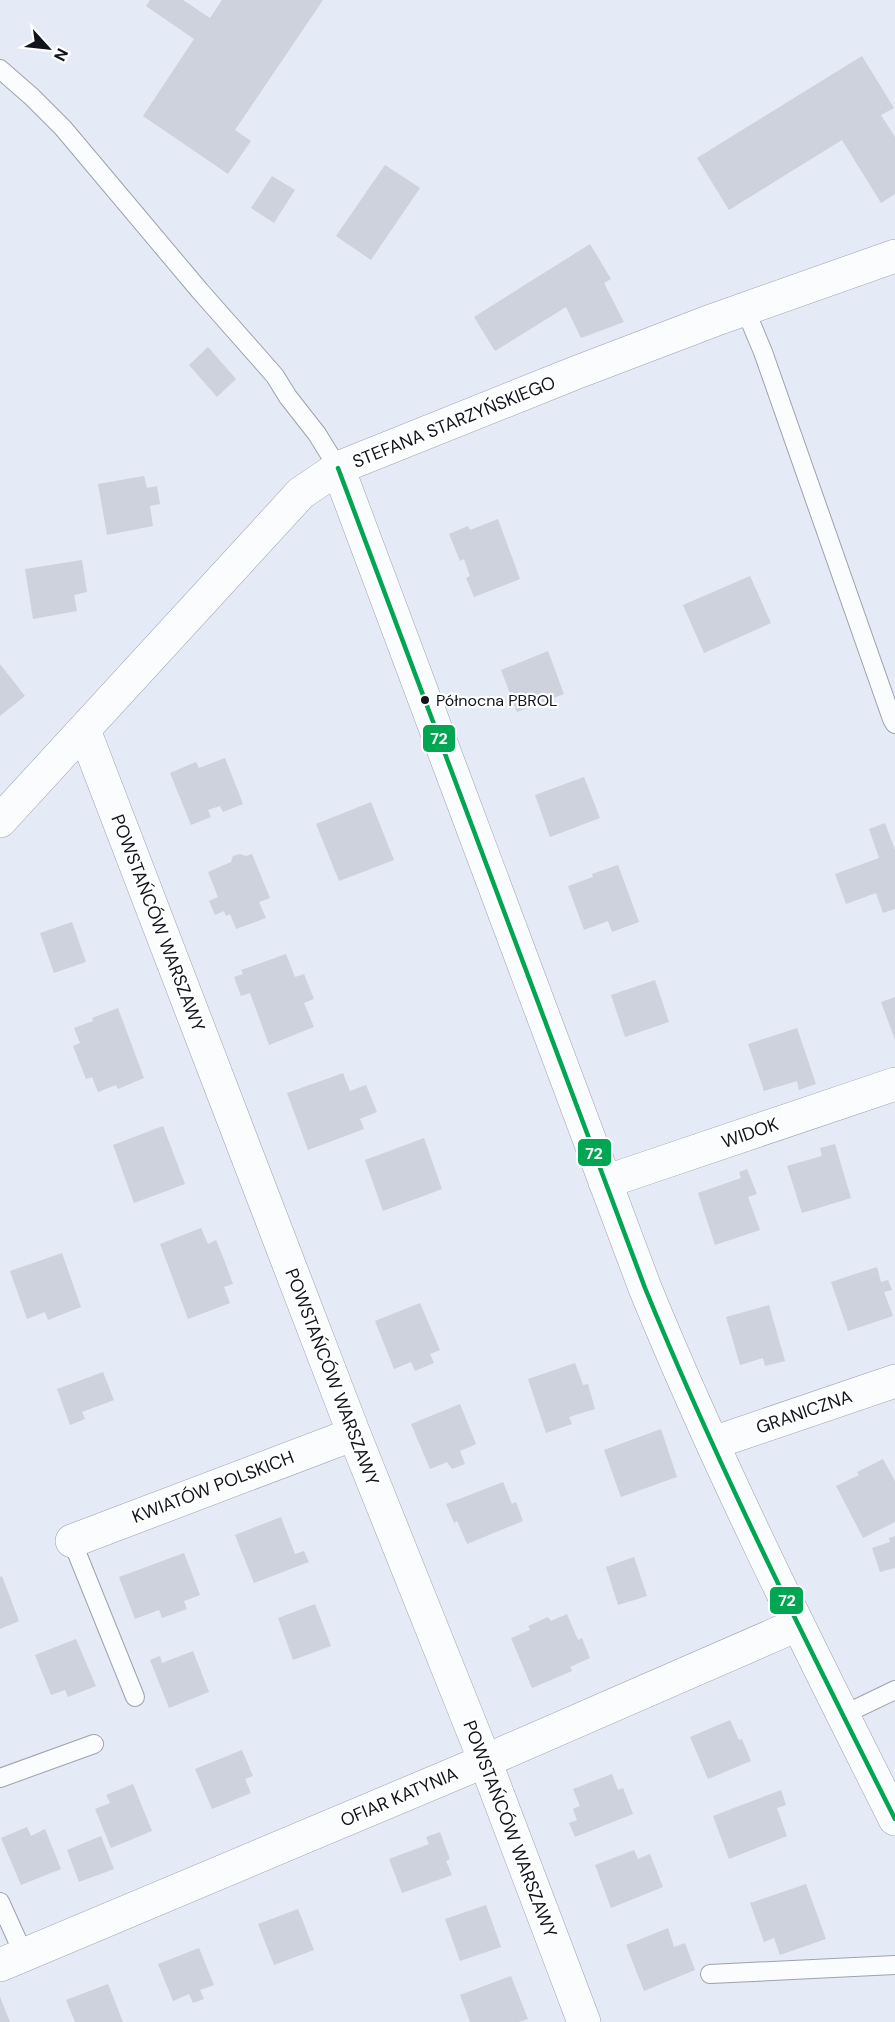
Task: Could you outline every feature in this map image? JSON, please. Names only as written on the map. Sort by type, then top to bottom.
[{"type":"street","name":"STEFANA STARZYŃSKIEGO","points":[[0,821],[301,493],[338,468],[575,373],[895,256]]},
{"type":"street","points":[[338,468],[605,1182],[676,1363],[797,1625],[895,1819]]},
{"type":"street","name":"POWSTAŃCÓW WARSZAWY","points":[[84,730],[354,1434],[485,1761],[584,2022]]},
{"type":"street","name":"WIDOK","points":[[605,1182],[895,1084]]},
{"type":"street","name":"GRANICZNA","points":[[713,1443],[895,1381]]},
{"type":"street","name":"KWIATÓW POLSKICH","points":[[72,1541],[354,1434]]},
{"type":"street","name":"OFIAR KATYNIA","points":[[12,1960],[485,1761],[797,1625]]},
{"type":"lane","points":[[0,69],[63,128],[275,376],[317,434],[338,468]]},
{"type":"lane","points":[[745,309],[763,352],[895,724]]},
{"type":"lane","points":[[72,1541],[135,1697]]},
{"type":"lane","points":[[843,1715],[895,1690]]},
{"type":"lane","points":[[0,1778],[94,1744]]},
{"type":"lane","points":[[0,1902],[12,1960]]},
{"type":"lane","points":[[710,1974],[895,1965]]},
{"type":"building","points":[[150,0],[183,0],[210,18],[222,0],[323,0],[235,130],[251,141],[228,174],[143,116],[194,39],[146,6]]},
{"type":"building","points":[[862,56],[894,108],[881,115],[895,137],[895,194],[881,203],[842,140],[729,210],[697,158]]},
{"type":"building","points":[[385,165],[420,188],[371,260],[336,236]]},
{"type":"building","points":[[272,176],[295,190],[274,223],[251,208]]},
{"type":"building","points":[[590,244],[611,279],[604,283],[624,322],[581,338],[566,307],[495,351],[474,317]]},
{"type":"building","points":[[208,347],[236,379],[217,397],[189,365]]},
{"type":"building","points":[[144,476],[147,488],[157,486],[160,504],[150,506],[153,526],[107,535],[98,484]]},
{"type":"building","points":[[498,519],[520,579],[474,597],[466,578],[470,576],[464,559],[460,561],[449,534],[468,526],[470,530]]},
{"type":"building","points":[[82,560],[87,592],[74,595],[77,611],[33,619],[25,569]]},
{"type":"building","points":[[750,576],[771,623],[704,653],[683,605]]},
{"type":"building","points":[[548,651],[564,694],[517,712],[501,670]]},
{"type":"building","points":[[0,664],[25,696],[0,716]]},
{"type":"building","points":[[225,758],[243,804],[223,812],[220,806],[208,810],[211,817],[191,825],[170,773],[196,762],[199,768]]},
{"type":"building","points":[[584,777],[600,818],[550,837],[535,795]]},
{"type":"building","points":[[371,802],[394,860],[339,881],[316,824]]},
{"type":"building","points":[[885,823],[895,850],[895,909],[883,913],[876,893],[846,904],[835,874],[879,858],[869,829]]},
{"type":"building","points":[[240,854],[246,856],[252,854],[270,898],[259,902],[266,918],[236,929],[230,914],[226,916],[224,911],[215,915],[209,901],[218,897],[208,872],[231,862],[233,856]]},
{"type":"building","points":[[618,865],[639,922],[612,932],[608,921],[584,930],[568,886]]},
{"type":"building","points":[[72,922],[86,962],[54,973],[40,933]]},
{"type":"building","points":[[286,954],[295,977],[304,974],[314,999],[304,1003],[314,1027],[269,1045],[250,993],[241,996],[234,977],[243,974],[241,970]]},
{"type":"building","points":[[655,980],[669,1022],[625,1037],[611,995]]},
{"type":"building","points":[[895,997],[895,1040],[881,1002]]},
{"type":"building","points":[[118,1008],[144,1078],[118,1089],[116,1085],[98,1092],[92,1077],[86,1079],[73,1046],[80,1043],[74,1028]]},
{"type":"building","points":[[797,1028],[816,1084],[799,1090],[797,1081],[764,1091],[748,1044]]},
{"type":"building","points":[[343,1073],[350,1091],[366,1085],[377,1112],[360,1119],[364,1129],[308,1150],[287,1093]]},
{"type":"building","points":[[163,1126],[185,1184],[134,1203],[113,1145]]},
{"type":"building","points":[[424,1138],[442,1189],[383,1211],[365,1160]]},
{"type":"building","points":[[835,1144],[851,1198],[802,1213],[787,1166],[822,1156],[820,1148]]},
{"type":"building","points":[[747,1169],[757,1194],[748,1197],[760,1230],[715,1245],[698,1193],[741,1178],[739,1172]]},
{"type":"building","points":[[201,1228],[208,1244],[216,1240],[233,1284],[224,1287],[230,1303],[188,1319],[160,1244]]},
{"type":"building","points":[[62,1253],[81,1307],[48,1320],[45,1312],[27,1319],[10,1271]]},
{"type":"building","points":[[877,1267],[881,1282],[888,1280],[892,1290],[884,1292],[893,1316],[848,1331],[831,1282]]},
{"type":"building","points":[[420,1303],[440,1350],[430,1354],[434,1363],[415,1371],[411,1362],[394,1369],[375,1321]]},
{"type":"building","points":[[769,1305],[785,1361],[765,1366],[763,1358],[740,1365],[726,1317]]},
{"type":"building","points":[[575,1363],[583,1385],[588,1384],[595,1409],[569,1417],[572,1424],[546,1433],[528,1379]]},
{"type":"building","points":[[103,1372],[114,1400],[82,1412],[85,1419],[70,1425],[57,1389]]},
{"type":"building","points":[[460,1404],[476,1444],[460,1451],[465,1464],[452,1469],[447,1462],[430,1469],[411,1424]]},
{"type":"building","points":[[661,1429],[677,1477],[621,1497],[604,1450]]},
{"type":"building","points":[[883,1459],[895,1481],[895,1522],[863,1538],[836,1486],[859,1475],[857,1472]]},
{"type":"building","points":[[503,1482],[512,1504],[516,1502],[523,1521],[467,1544],[457,1521],[454,1523],[446,1504]]},
{"type":"building","points":[[281,1517],[295,1554],[304,1551],[309,1562],[254,1583],[235,1535]]},
{"type":"building","points":[[895,1536],[895,1568],[880,1572],[872,1548],[890,1542],[889,1538]]},
{"type":"building","points":[[184,1553],[200,1595],[184,1601],[187,1609],[162,1618],[159,1610],[135,1619],[119,1577]]},
{"type":"building","points":[[634,1557],[647,1596],[618,1605],[606,1567]]},
{"type":"building","points":[[2,1576],[19,1621],[0,1629],[0,1577]]},
{"type":"building","points":[[315,1604],[331,1646],[293,1660],[278,1618]]},
{"type":"building","points":[[567,1614],[578,1640],[582,1638],[590,1658],[570,1667],[572,1671],[532,1688],[511,1638],[530,1630],[528,1626],[548,1617],[551,1621]]},
{"type":"building","points":[[76,1639],[96,1686],[68,1697],[65,1690],[51,1695],[35,1655]]},
{"type":"building","points":[[193,1651],[209,1692],[169,1708],[150,1660],[160,1656],[162,1663]]},
{"type":"building","points":[[730,1720],[739,1740],[742,1739],[751,1761],[708,1779],[690,1737]]},
{"type":"building","points":[[242,1750],[253,1776],[245,1779],[251,1793],[212,1809],[195,1769]]},
{"type":"building","points":[[612,1774],[618,1790],[623,1788],[633,1814],[575,1837],[569,1823],[577,1820],[573,1809],[580,1806],[573,1789]]},
{"type":"building","points":[[133,1784],[152,1831],[111,1848],[95,1809],[110,1803],[106,1795]]},
{"type":"building","points":[[781,1790],[786,1805],[777,1808],[787,1836],[729,1859],[713,1816]]},
{"type":"building","points":[[27,1827],[31,1836],[45,1829],[61,1869],[21,1885],[1,1838]]},
{"type":"building","points":[[440,1832],[450,1859],[446,1861],[452,1875],[402,1893],[389,1859],[429,1844],[426,1837]]},
{"type":"building","points":[[101,1836],[114,1869],[79,1882],[67,1850]]},
{"type":"building","points":[[634,1850],[638,1859],[650,1854],[663,1887],[611,1908],[595,1865]]},
{"type":"building","points":[[806,1884],[826,1939],[780,1955],[774,1938],[764,1942],[750,1903]]},
{"type":"building","points":[[486,1905],[501,1947],[460,1961],[445,1919]]},
{"type":"building","points":[[298,1909],[314,1950],[274,1965],[258,1924]]},
{"type":"building","points":[[668,1928],[674,1947],[685,1943],[695,1970],[644,1991],[626,1945]]},
{"type":"building","points":[[199,1948],[214,1985],[200,1990],[204,1999],[193,2003],[189,1994],[173,2001],[158,1964]]},
{"type":"building","points":[[511,1976],[528,2019],[519,2022],[470,2022],[460,1995]]},
{"type":"building","points":[[108,1984],[123,2022],[75,2022],[66,2000]]},
{"type":"building","points":[[0,1997],[10,2022],[0,2022]]},
{"type":"transit line","name":"72","points":[[338,468],[645,1288],[673,1356],[733,1489],[895,1819]]},
{"type":"place","name":"Północna PBROL","points":[[425,700]]}]
